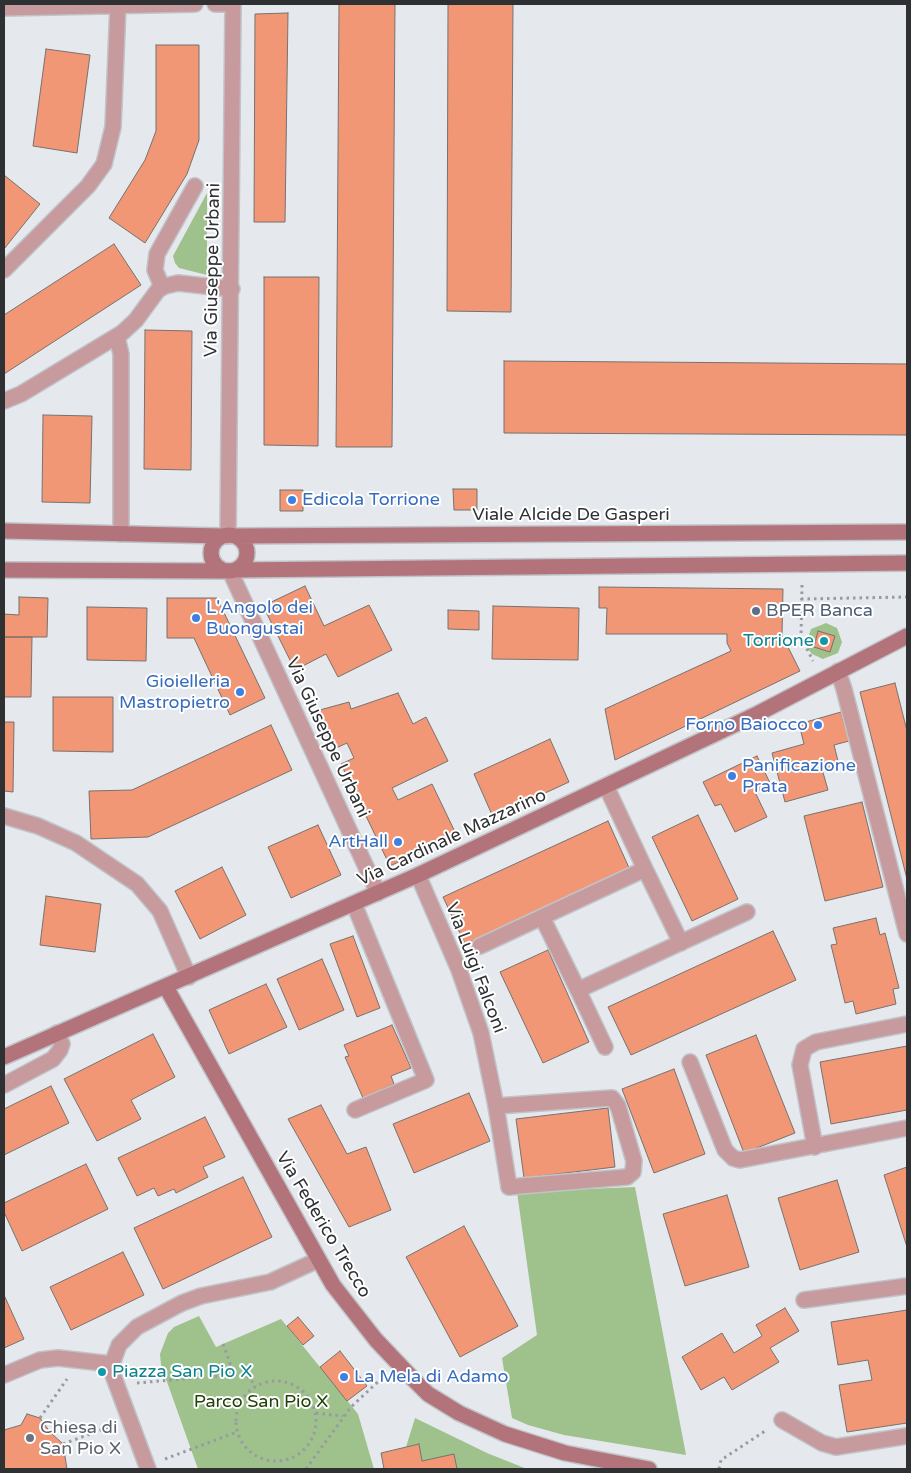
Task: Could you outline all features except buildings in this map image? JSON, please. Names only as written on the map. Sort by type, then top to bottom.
[{"type":"main road","name":"Viale Alcide De Gasperi","points":[[4,531],[228,536],[907,532]]},
{"type":"main road","points":[[228,536],[245,546],[246,553],[244,562],[230,570],[217,567],[211,556],[212,546],[228,536]]},
{"type":"main road","points":[[4,570],[230,570],[907,563]]},
{"type":"main road","name":"Via Cardinale Mazzarino","points":[[4,1057],[418,875],[757,714],[907,636]]},
{"type":"main road","name":"Via Federico Trecco","points":[[166,987],[318,1260],[342,1298],[376,1340],[414,1380],[442,1403],[478,1423],[534,1445],[648,1469]]},
{"type":"street","points":[[4,8],[195,4]]},
{"type":"street","points":[[215,4],[233,4]]},
{"type":"street","name":"Via Giuseppe Urbani","points":[[228,536],[232,289],[233,4]]},
{"type":"street","points":[[4,270],[88,186],[104,164],[113,127],[118,6]]},
{"type":"street","points":[[162,287],[155,270],[157,254],[196,186]]},
{"type":"street","points":[[4,401],[21,394],[116,337],[136,320],[162,287],[178,283],[232,289]]},
{"type":"street","points":[[116,337],[121,354],[121,534]]},
{"type":"street","name":"Via Giuseppe Urbani","points":[[230,570],[378,893]]},
{"type":"street","points":[[838,671],[907,934]]},
{"type":"street","points":[[606,786],[681,943]]},
{"type":"street","points":[[4,816],[38,826],[76,844],[138,884],[160,911],[189,976]]},
{"type":"street","points":[[480,946],[644,869]]},
{"type":"street","name":"Via Luigi Falconi","points":[[418,875],[459,970],[475,1014],[496,1106],[509,1187],[627,1177],[633,1172],[634,1161],[618,1106],[610,1097],[496,1106]]},
{"type":"street","points":[[354,904],[426,1080],[355,1110]]},
{"type":"street","points":[[578,990],[747,912]]},
{"type":"street","points":[[542,917],[605,1047]]},
{"type":"street","points":[[815,1147],[800,1065],[804,1049],[816,1042],[907,1024]]},
{"type":"street","points":[[4,1085],[53,1058],[60,1050],[62,1044],[57,1033]]},
{"type":"street","points":[[690,1062],[725,1150],[733,1158],[746,1160],[907,1128]]},
{"type":"street","points":[[148,1468],[116,1386],[112,1364],[114,1353],[126,1336],[161,1313],[201,1296],[250,1288],[280,1278],[318,1260]]},
{"type":"street","points":[[804,1300],[907,1286]]},
{"type":"street","points":[[4,1375],[40,1360],[58,1358],[112,1364]]},
{"type":"street","points":[[782,1420],[822,1443],[836,1447],[907,1436]]},
{"type":"path","points":[[802,584],[801,637],[817,667]]},
{"type":"path","points":[[801,599],[907,597]]},
{"type":"path","points":[[223,1344],[234,1374]]},
{"type":"path","points":[[116,1386],[234,1374],[247,1376],[256,1386]]},
{"type":"path","points":[[275,1381],[293,1384],[304,1391],[312,1401],[316,1413],[316,1425],[310,1442],[298,1456],[274,1462],[262,1459],[251,1453],[242,1444],[237,1432],[236,1421],[239,1405],[248,1392],[256,1386],[275,1381]]},
{"type":"path","points":[[40,1418],[59,1390]]},
{"type":"path","points":[[306,1469],[344,1416],[371,1391]]},
{"type":"path","points":[[316,1413],[344,1416]]},
{"type":"path","points":[[719,1469],[721,1460],[782,1420]]},
{"type":"path","points":[[148,1468],[237,1432]]},
{"type":"path","points":[[63,1444],[92,1434]]},
{"type":"green space","points":[[207,193],[207,275],[179,268],[173,256]]},
{"type":"green space","points":[[826,623],[837,628],[842,642],[838,653],[823,659],[812,654],[808,649],[807,641],[811,629]],"holes":[[[818,631],[830,651],[814,646]]]},
{"type":"green space","points":[[635,1187],[686,1455],[564,1435],[528,1425],[512,1418],[502,1358],[537,1335],[517,1192]]},
{"type":"green space","name":"Parco San Pio X","points":[[199,1316],[216,1347],[281,1319],[358,1414],[374,1469],[198,1469],[161,1365],[160,1354],[168,1333],[174,1327]]},
{"type":"green space","points":[[415,1418],[487,1453],[527,1469],[457,1469],[454,1455],[422,1461],[419,1444],[406,1447]]},
{"type":"place","name":"Edicola Torrione","points":[[292,500]]},
{"type":"place","name":"BPER Banca","points":[[756,611]]},
{"type":"place","name":"L'Angolo dei Buongustai","points":[[196,618]]},
{"type":"place","name":"Torrione","points":[[824,641]]},
{"type":"place","name":"Gioielleria Mastropietro","points":[[240,692]]},
{"type":"place","name":"Forno Baiocco","points":[[818,725]]},
{"type":"place","name":"Panificazione Prata","points":[[732,776]]},
{"type":"place","name":"ArtHall","points":[[398,842]]},
{"type":"place","name":"Piazza San Pio X","points":[[102,1372]]},
{"type":"place","name":"La Mela di Adamo","points":[[344,1377]]},
{"type":"place","name":"Chiesa di San Pio X","points":[[30,1438]]}]
